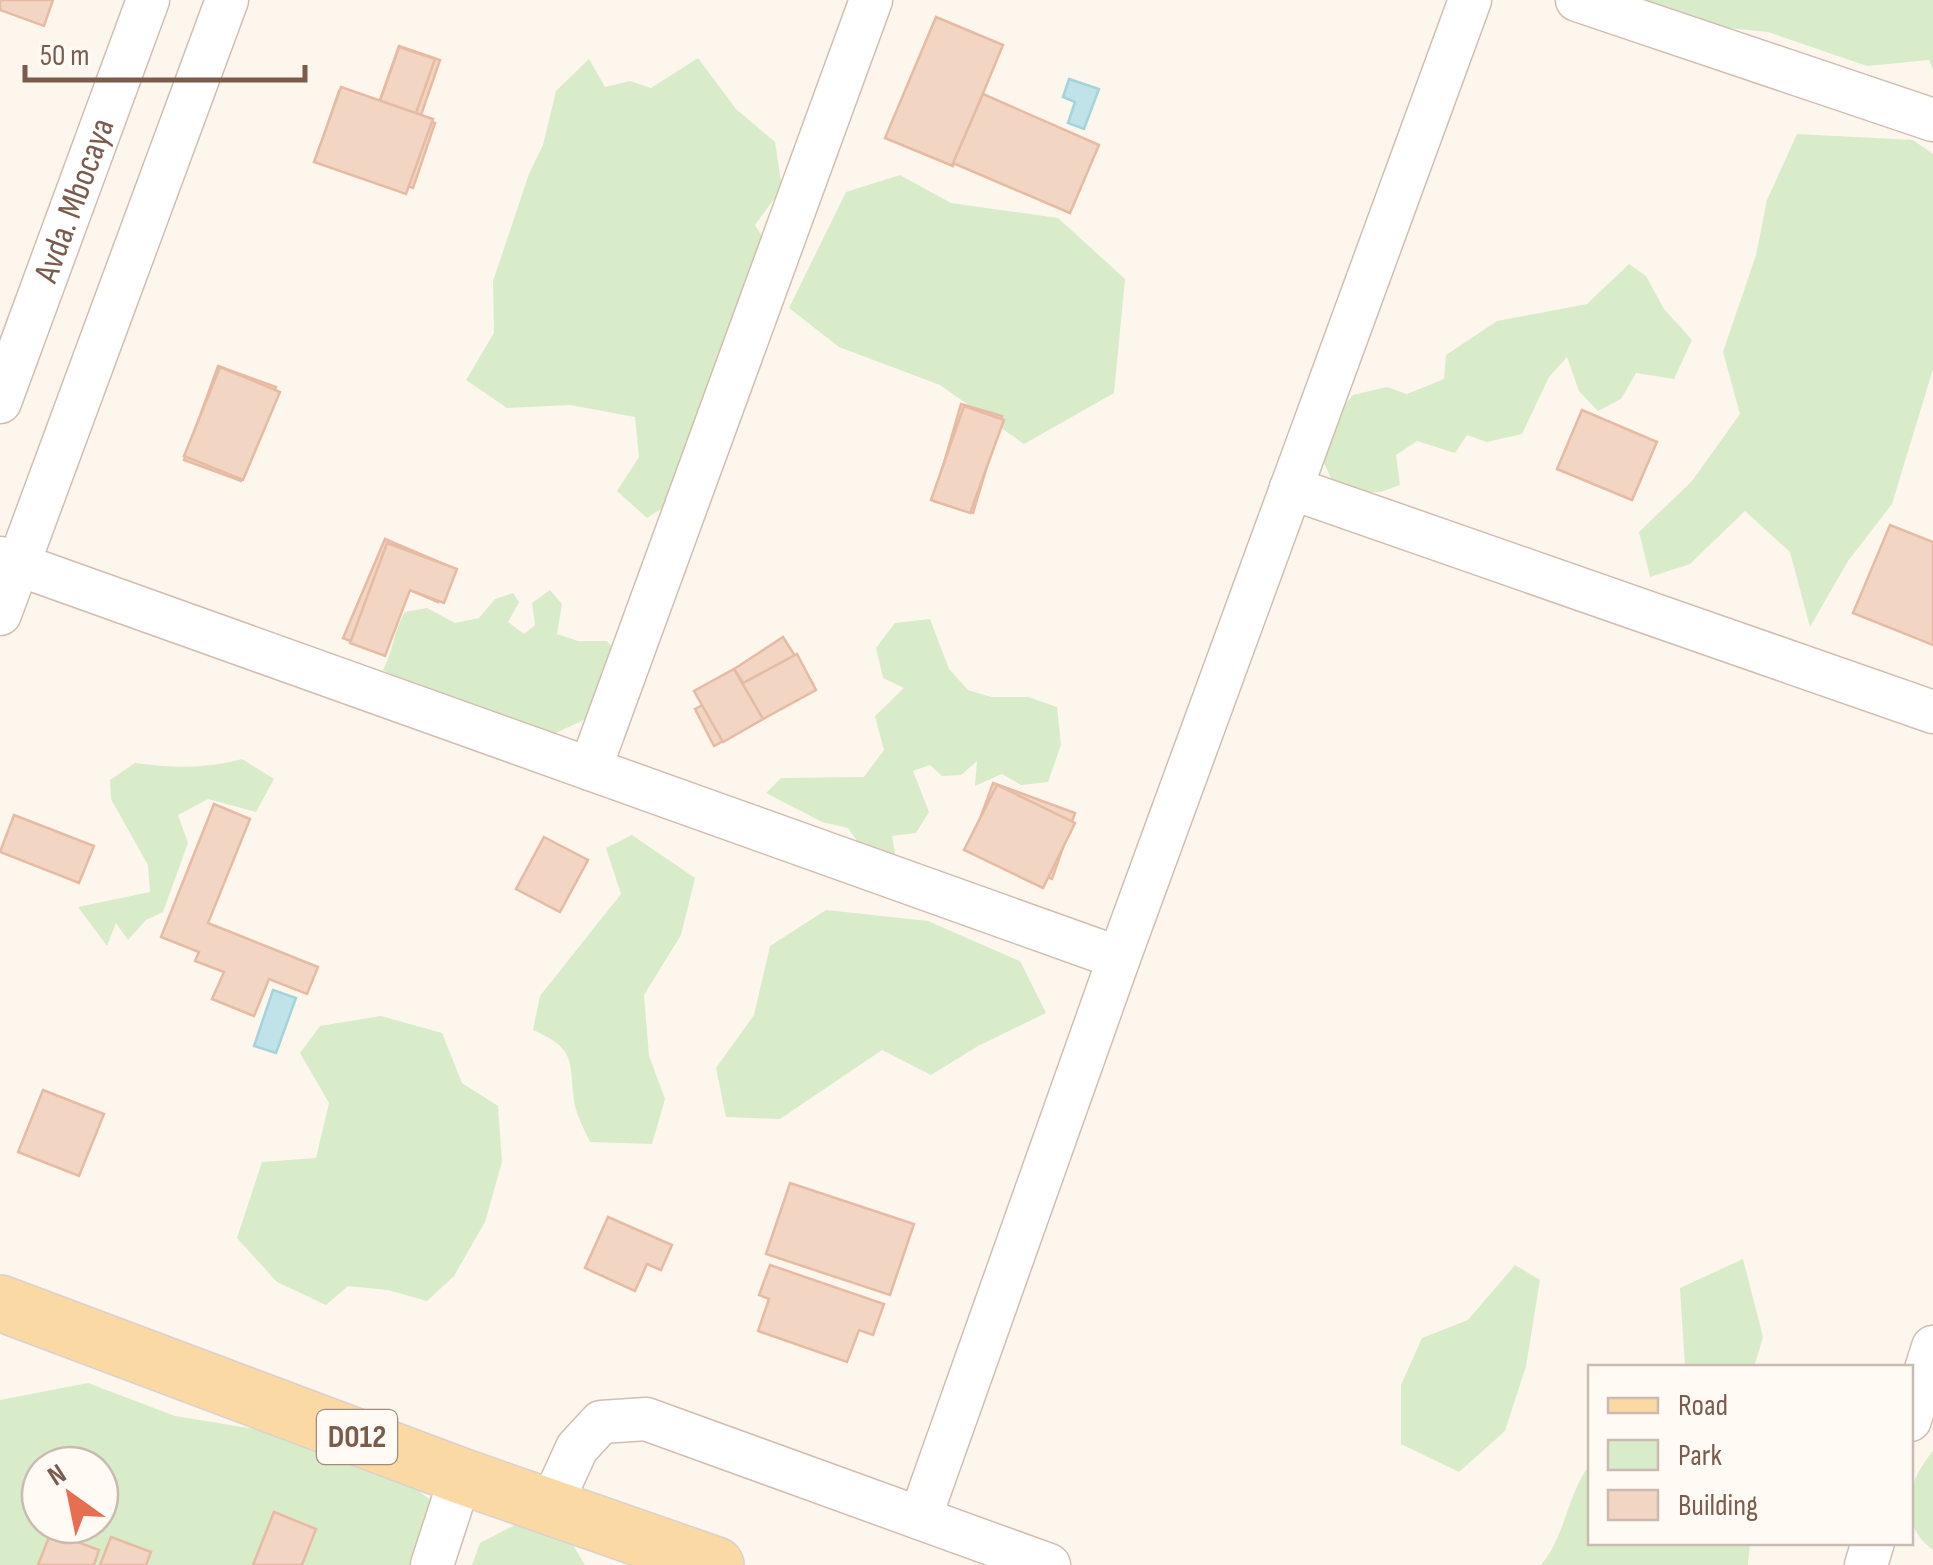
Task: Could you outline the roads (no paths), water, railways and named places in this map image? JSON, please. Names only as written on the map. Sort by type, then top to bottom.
[{"type":"main road","name":"D012","points":[[0,1303],[461,1476],[716,1565]]},
{"type":"street","name":"Avda. Mbocaya","points":[[0,402],[148,0]]},
{"type":"street","points":[[0,614],[9,561],[228,0]]},
{"type":"street","points":[[590,769],[871,0]]},
{"type":"street","points":[[920,1518],[1119,958],[1470,0]]},
{"type":"street","points":[[1577,0],[1933,120]]},
{"type":"street","points":[[1291,488],[1933,712]]},
{"type":"street","points":[[9,561],[1119,958]]},
{"type":"street","points":[[1913,1410],[1933,1347]]},
{"type":"street","points":[[550,1507],[577,1448],[602,1422],[646,1419],[1049,1565]]},
{"type":"street","points":[[432,1565],[461,1476]]},
{"type":"water","points":[[1069,79],[1099,89],[1084,129],[1068,123],[1075,102],[1063,97]]},
{"type":"water","points":[[273,990],[296,998],[276,1053],[254,1046]]}]
